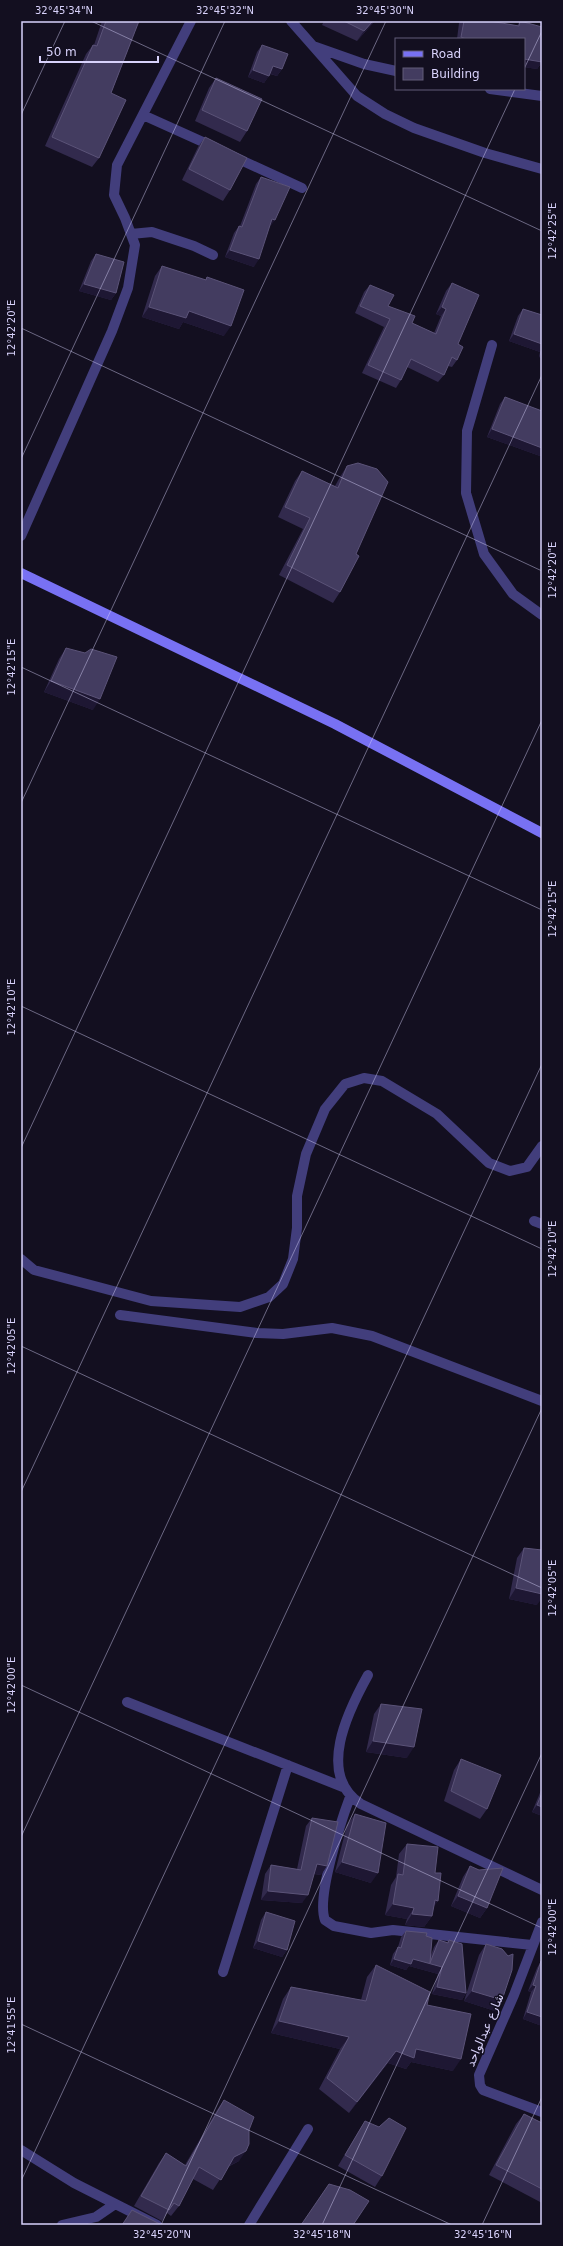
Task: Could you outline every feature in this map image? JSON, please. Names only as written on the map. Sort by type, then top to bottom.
[{"type":"street","points":[[21,536],[112,331],[128,288],[135,246],[114,196],[117,165],[191,21]]},
{"type":"street","points":[[290,22],[357,96],[385,114],[422,130],[485,153],[542,169]]},
{"type":"street","points":[[311,46],[364,64],[395,71]]},
{"type":"street","points":[[497,90],[542,96]]},
{"type":"street","points":[[143,114],[302,188]]},
{"type":"street","points":[[131,234],[152,232],[194,246],[213,255]]},
{"type":"street","points":[[492,345],[467,432],[466,493],[484,554],[513,594],[542,616]]},
{"type":"street","points":[[21,573],[335,724],[542,833]]},
{"type":"street","points":[[21,1259],[34,1270],[151,1301],[240,1307],[268,1296],[283,1284],[293,1259],[297,1228],[297,1196],[306,1154],[325,1109],[345,1084],[364,1078],[382,1081],[437,1114],[489,1163],[496,1166],[510,1171],[527,1167],[542,1146]]},
{"type":"street","points":[[120,1315],[257,1333],[283,1334],[332,1328],[372,1336],[542,1401]]},
{"type":"street","points":[[368,1675],[357,1696],[340,1740],[338,1766],[343,1787],[350,1797],[542,1890]]},
{"type":"street","points":[[127,1702],[343,1787]]},
{"type":"street","points":[[223,1972],[288,1765]]},
{"type":"street","points":[[350,1797],[335,1843],[322,1905],[325,1920],[334,1926],[371,1933],[393,1930],[532,1945]]},
{"type":"street","name":"شارع عبدالواحد","points":[[542,1922],[509,2007],[479,2076],[480,2085],[483,2090],[542,2112]]},
{"type":"street","points":[[249,2225],[308,2129]]},
{"type":"street","points":[[21,2150],[74,2183],[157,2225]]},
{"type":"street","points":[[62,2225],[96,2217],[115,2204]]},
{"type":"building","points":[[106,21],[139,21],[111,93],[126,100],[99,158],[52,137],[93,45],[97,46]]},
{"type":"building","points":[[344,21],[373,21],[364,31]]},
{"type":"building","points":[[464,21],[490,21],[519,26],[520,21],[542,27],[542,62],[525,59],[525,38],[461,37]]},
{"type":"building","points":[[262,45],[288,54],[282,69],[273,66],[269,76],[253,70]]},
{"type":"building","points":[[216,78],[262,99],[247,131],[202,110]]},
{"type":"building","points":[[205,137],[247,158],[230,190],[189,169]]},
{"type":"building","points":[[261,177],[290,187],[275,220],[272,219],[259,259],[230,250],[239,226],[242,227]]},
{"type":"building","points":[[96,254],[124,262],[116,293],[84,284]]},
{"type":"building","points":[[162,266],[206,280],[207,277],[244,290],[231,326],[189,311],[186,318],[149,307]]},
{"type":"building","points":[[452,283],[479,295],[458,344],[463,347],[457,360],[452,357],[444,375],[411,359],[401,380],[368,365],[390,319],[360,306],[370,285],[394,295],[388,306],[415,316],[412,323],[436,334],[446,309],[442,307]]},
{"type":"building","points":[[523,309],[542,315],[542,344],[514,334]]},
{"type":"building","points":[[505,397],[542,411],[542,448],[492,429]]},
{"type":"building","points":[[358,463],[377,469],[388,482],[356,554],[359,556],[340,592],[287,565],[310,518],[285,507],[302,471],[338,488],[347,466]]},
{"type":"building","points":[[66,648],[85,653],[91,649],[117,657],[100,699],[51,681]]},
{"type":"building","points":[[524,1548],[542,1550],[542,1594],[516,1588]]},
{"type":"building","points":[[381,1704],[422,1709],[414,1747],[373,1741]]},
{"type":"building","points":[[461,1759],[501,1775],[487,1809],[451,1791]]},
{"type":"building","points":[[542,1793],[542,1807],[537,1805]]},
{"type":"building","points":[[355,1814],[386,1823],[378,1873],[342,1862]]},
{"type":"building","points":[[312,1818],[338,1822],[327,1866],[317,1864],[308,1895],[268,1891],[271,1865],[301,1870]]},
{"type":"building","points":[[407,1844],[438,1847],[435,1873],[441,1873],[438,1901],[435,1900],[432,1916],[412,1914],[414,1908],[393,1904],[398,1874],[403,1875]]},
{"type":"building","points":[[470,1866],[479,1870],[503,1868],[487,1908],[458,1896]]},
{"type":"building","points":[[266,1912],[295,1921],[287,1950],[258,1941]]},
{"type":"building","points":[[406,1931],[427,1933],[426,1936],[432,1938],[430,1963],[439,1940],[448,1943],[449,1940],[462,1944],[466,1993],[437,1987],[442,1967],[413,1959],[411,1964],[394,1959],[398,1947],[401,1948]]},
{"type":"building","points":[[486,1944],[502,1949],[508,1956],[513,1954],[512,1970],[502,2000],[472,1991]]},
{"type":"building","points":[[541,1961],[542,2017],[527,2012],[536,1986],[533,1985]]},
{"type":"building","points":[[376,1965],[430,1992],[427,2005],[471,2014],[461,2059],[416,2049],[414,2058],[396,2051],[357,2102],[327,2078],[349,2037],[279,2021],[291,1987],[366,2001]]},
{"type":"building","points":[[224,2100],[254,2117],[249,2130],[249,2144],[246,2151],[234,2157],[221,2180],[199,2167],[179,2206],[174,2203],[169,2210],[141,2196],[166,2153],[186,2166]]},
{"type":"building","points":[[524,2114],[542,2123],[542,2189],[496,2165]]},
{"type":"building","points":[[389,2118],[406,2128],[382,2176],[345,2155],[365,2121],[379,2127]]},
{"type":"building","points":[[329,2184],[350,2190],[369,2201],[353,2225],[301,2225]]},
{"type":"building","points":[[132,2210],[160,2224],[122,2225]]}]
